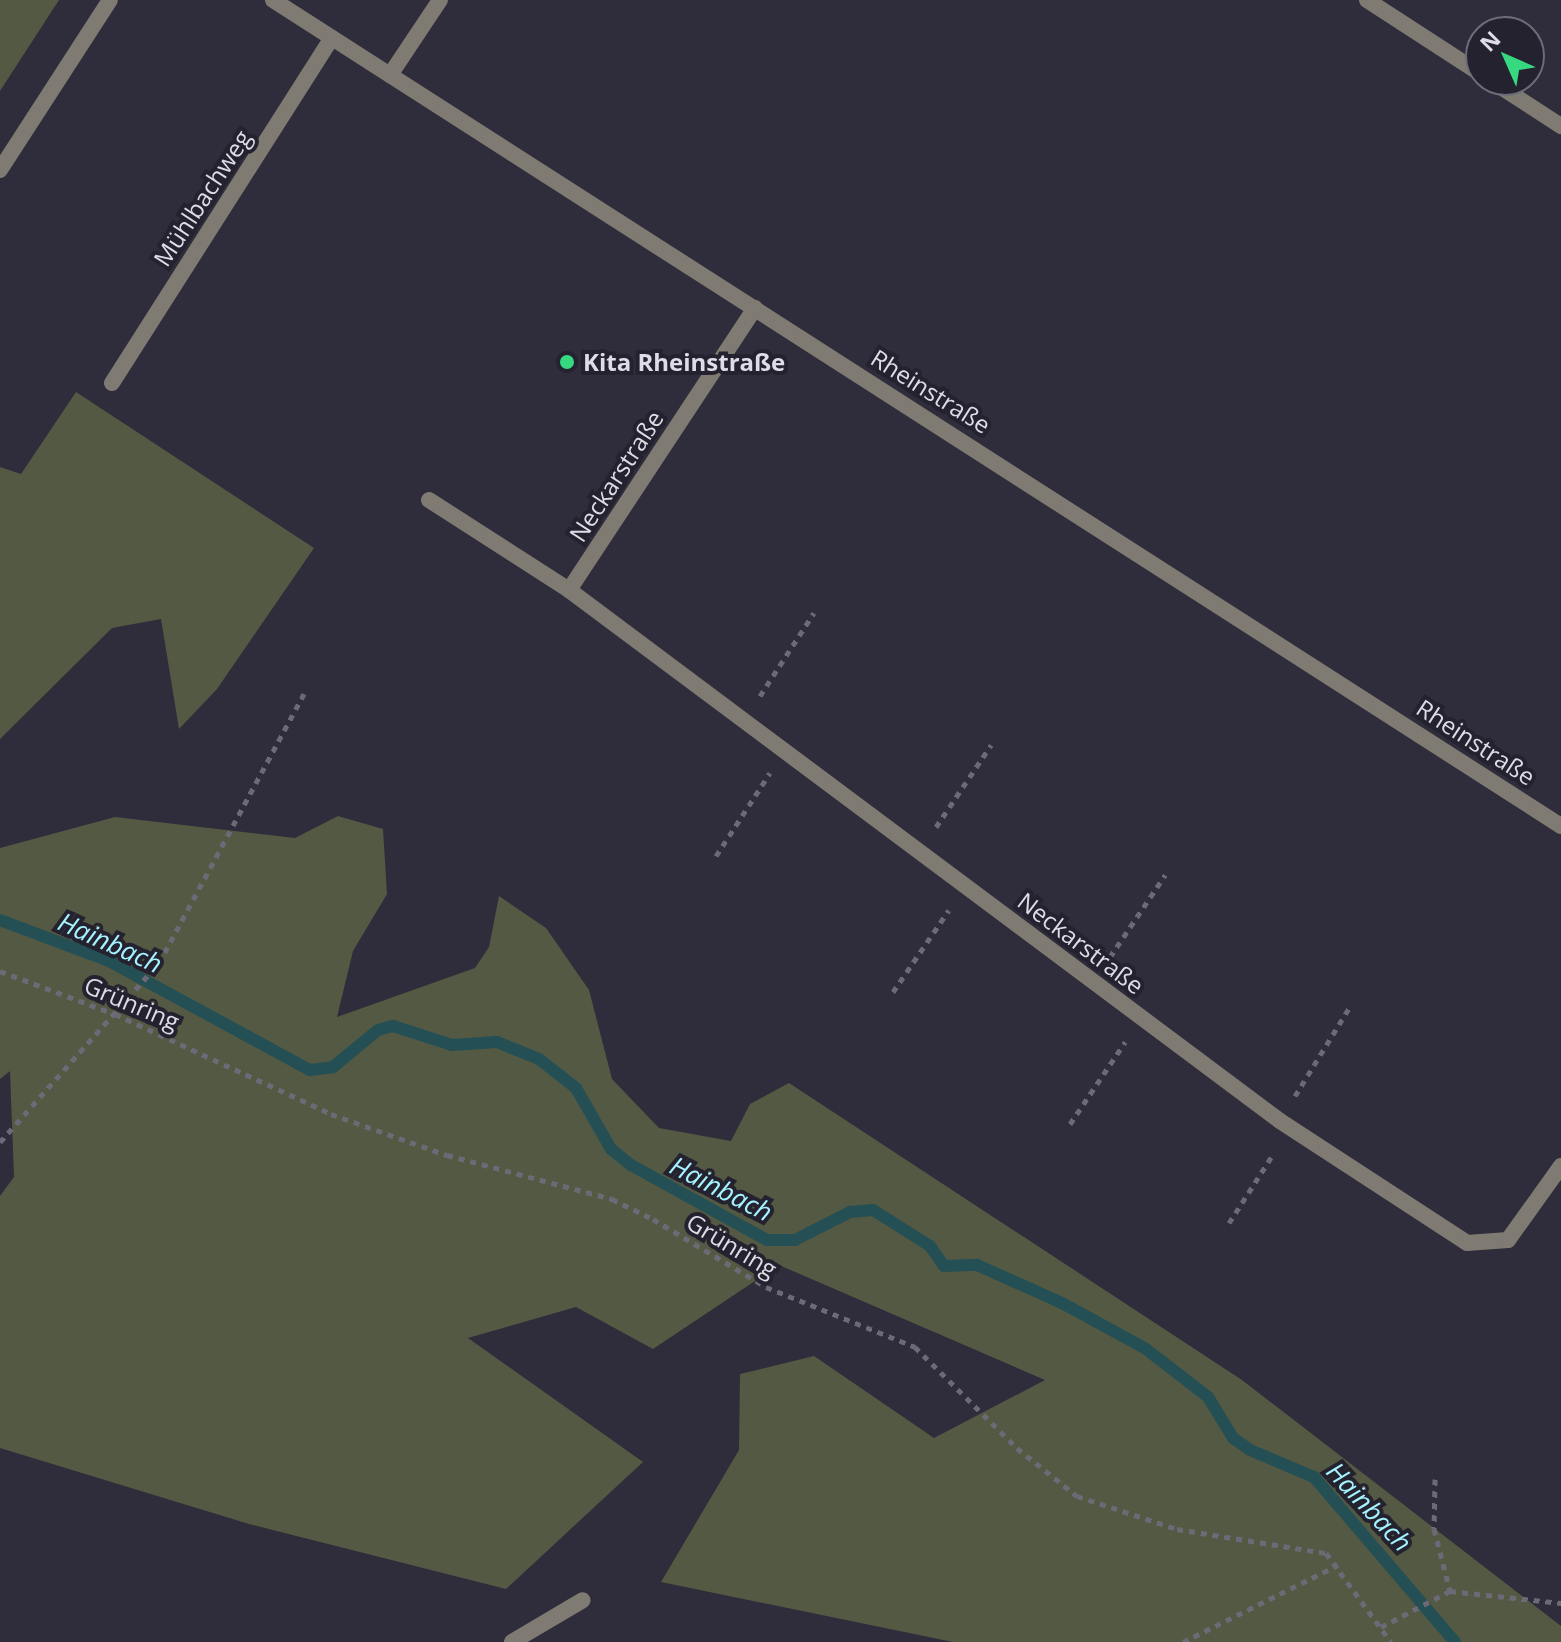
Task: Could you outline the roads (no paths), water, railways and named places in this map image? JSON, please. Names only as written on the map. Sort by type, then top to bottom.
[{"type":"street","points":[[0,170],[110,0]]},
{"type":"street","name":"Rheinstraße","points":[[273,0],[1561,826]]},
{"type":"street","points":[[390,75],[440,0]]},
{"type":"street","points":[[1367,0],[1465,64]]},
{"type":"street","name":"Mühlbachweg","points":[[112,383],[332,38]]},
{"type":"street","points":[[1515,96],[1561,126]]},
{"type":"street","name":"Neckarstraße","points":[[569,590],[755,308]]},
{"type":"street","name":"Neckarstraße","points":[[429,500],[569,590],[1285,1124],[1467,1243],[1508,1240],[1561,1166]]},
{"type":"street","points":[[512,1642],[583,1600]]},
{"type":"waterway","name":"Hainbach","points":[[0,920],[109,961],[310,1070],[333,1067],[378,1030],[393,1026],[452,1045],[497,1042],[539,1059],[576,1088],[611,1149],[631,1165],[767,1240],[795,1240],[850,1212],[873,1210],[930,1246],[944,1266],[977,1265],[1062,1303],[1146,1349],[1208,1397],[1233,1438],[1250,1450],[1314,1477],[1455,1642]]},
{"type":"place","name":"Kita Rheinstraße","points":[[567,362]]}]
